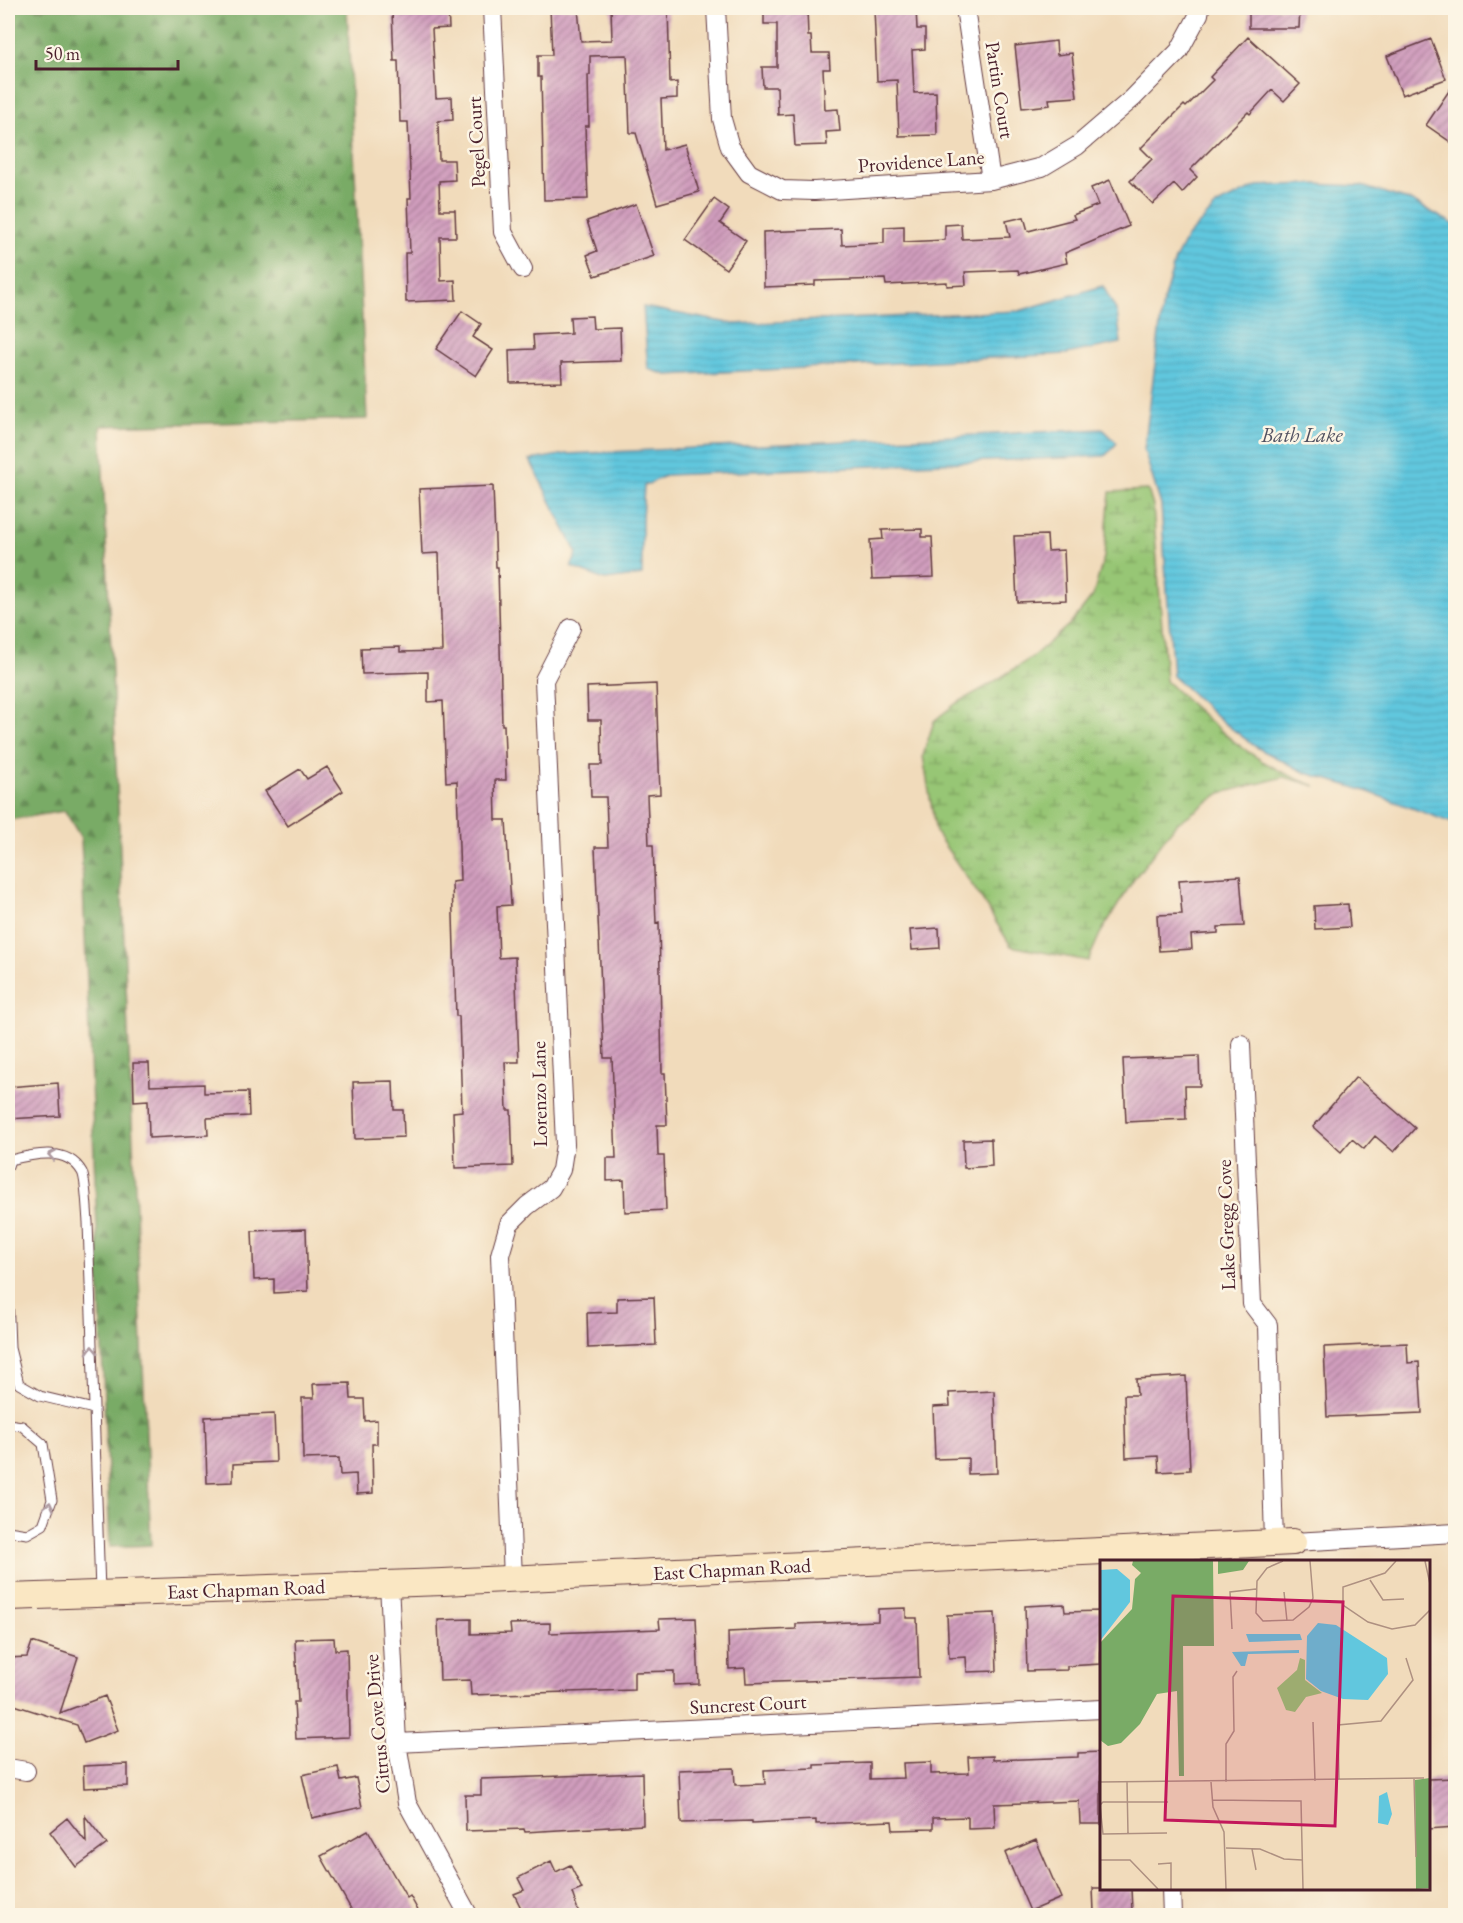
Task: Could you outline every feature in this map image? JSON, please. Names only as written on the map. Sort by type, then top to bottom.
[{"type":"street","name":"Pegel Court","points":[[492,8],[503,231],[523,269]]},
{"type":"street","name":"Providence Lane","points":[[716,8],[722,119],[730,147],[749,173],[782,190],[814,191],[991,180],[1042,167],[1077,146],[1133,99],[1179,51],[1200,8]]},
{"type":"street","name":"Partin Court","points":[[965,8],[991,180]]},
{"type":"street","name":"Lorenzo Lane","points":[[513,1579],[500,1255],[509,1224],[527,1206],[551,1188],[561,1170],[565,1144],[544,680],[571,628]]},
{"type":"street","name":"Lake Gregg Cove","points":[[1241,1044],[1252,1304],[1268,1325],[1284,1542]]},
{"type":"street","name":"East Chapman Road","points":[[8,1597],[513,1579],[1455,1533]]},
{"type":"street","name":"Citrus Cove Drive","points":[[389,1584],[398,1743],[407,1803],[469,1916]]},
{"type":"street","name":"Suncrest Court","points":[[398,1743],[1100,1709]]},
{"type":"street","points":[[8,1768],[26,1771]]},
{"type":"street","points":[[1171,1890],[1172,1916]]},
{"type":"lane","points":[[8,1162],[40,1153],[69,1158],[83,1173],[88,1222],[100,1594]]},
{"type":"lane","points":[[8,1294],[10,1348],[19,1384],[40,1396],[94,1409]]},
{"type":"lane","points":[[8,1424],[22,1426],[43,1444],[52,1500],[43,1525],[27,1534],[8,1531]]},
{"type":"green space","points":[[8,8],[347,8],[367,419],[101,426],[151,1545],[110,1547],[81,838],[65,811],[8,820]]},
{"type":"green space","points":[[1148,490],[1153,506],[1166,681],[1217,728],[1254,756],[1294,778],[1316,786],[1284,777],[1221,793],[1175,825],[1134,879],[1100,934],[1088,961],[1011,946],[936,833],[923,756],[934,721],[955,704],[1031,658],[1072,622],[1093,596],[1104,557],[1110,492]]},
{"type":"water","name":"Bath Lake","points":[[1311,184],[1361,186],[1412,201],[1455,225],[1455,824],[1363,790],[1306,773],[1256,747],[1223,722],[1173,676],[1161,505],[1144,450],[1163,302],[1175,260],[1187,237],[1217,205],[1257,186]]},
{"type":"water","points":[[1103,286],[1117,312],[1121,343],[1066,354],[667,375],[648,369],[643,307],[734,324],[1019,311]]},
{"type":"water","points":[[1103,429],[1117,443],[1105,456],[667,475],[644,486],[642,575],[605,580],[571,567],[577,554],[530,460],[567,454]]},
{"type":"building","points":[[550,8],[578,8],[581,41],[612,40],[611,8],[668,8],[670,83],[677,82],[677,98],[661,99],[663,150],[685,144],[699,192],[657,204],[636,133],[630,133],[627,55],[590,56],[589,126],[585,126],[588,199],[544,200],[541,77],[538,77],[538,55],[552,55]]},
{"type":"building","points":[[807,8],[808,36],[811,36],[812,53],[829,53],[830,69],[823,69],[825,110],[838,109],[840,131],[826,132],[827,145],[795,146],[793,114],[778,115],[777,87],[763,87],[762,67],[777,67],[777,24],[764,24],[764,9]]},
{"type":"building","points":[[874,8],[916,8],[917,29],[925,29],[925,49],[912,50],[914,93],[936,92],[937,135],[899,136],[897,80],[877,81]]},
{"type":"building","points":[[1249,8],[1300,8],[1299,28],[1249,28]]},
{"type":"building","points":[[448,9],[449,28],[432,29],[436,98],[452,97],[453,120],[438,121],[439,160],[454,160],[455,180],[439,181],[440,210],[455,210],[456,237],[440,237],[441,281],[455,280],[456,300],[406,302],[405,253],[410,253],[408,198],[411,198],[408,122],[400,122],[398,61],[394,61],[392,11]]},
{"type":"building","points":[[1248,37],[1300,84],[1284,101],[1272,90],[1250,114],[1248,112],[1190,170],[1197,177],[1182,193],[1174,184],[1153,204],[1130,181],[1152,159],[1141,148],[1213,80],[1210,77]]},
{"type":"building","points":[[1431,39],[1446,79],[1402,95],[1387,56]]},
{"type":"building","points":[[1056,41],[1057,55],[1072,53],[1077,97],[1049,99],[1050,105],[1022,108],[1015,46]]},
{"type":"building","points":[[1455,82],[1455,145],[1426,125]]},
{"type":"building","points":[[1110,180],[1129,226],[1065,253],[1067,263],[1019,274],[1018,270],[965,272],[966,285],[947,286],[947,282],[886,285],[885,279],[815,281],[815,285],[764,287],[763,232],[841,229],[842,245],[884,243],[884,227],[904,226],[904,242],[945,240],[945,225],[961,224],[962,239],[1010,237],[1006,221],[1024,217],[1028,231],[1075,219],[1073,215],[1098,205],[1091,188]]},
{"type":"building","points":[[714,199],[729,210],[720,223],[746,241],[726,269],[685,240]]},
{"type":"building","points":[[636,204],[654,256],[595,276],[587,255],[597,251],[587,221]]},
{"type":"building","points":[[462,311],[481,324],[473,337],[493,350],[476,376],[436,349]]},
{"type":"building","points":[[592,316],[593,329],[620,328],[621,361],[561,363],[562,382],[510,383],[509,350],[534,349],[533,335],[571,333],[570,317]]},
{"type":"building","points":[[493,486],[506,780],[495,780],[496,820],[506,820],[511,905],[497,906],[499,958],[515,957],[519,1062],[505,1062],[507,1110],[511,1110],[513,1166],[455,1168],[453,1112],[462,1111],[459,1016],[456,1016],[452,882],[460,881],[457,781],[446,782],[443,701],[428,702],[428,672],[362,674],[361,648],[400,647],[400,652],[442,651],[439,553],[422,554],[419,489]]},
{"type":"building","points":[[922,529],[922,537],[932,537],[934,577],[872,579],[870,540],[883,539],[882,530]]},
{"type":"building","points":[[1047,535],[1048,551],[1064,550],[1066,600],[1017,602],[1014,536]]},
{"type":"building","points":[[656,684],[660,794],[647,795],[649,845],[653,845],[656,923],[659,922],[662,1073],[665,1073],[667,1125],[657,1125],[658,1156],[664,1156],[666,1210],[625,1212],[624,1180],[607,1181],[607,1158],[616,1158],[612,1058],[604,1058],[595,847],[608,847],[606,797],[591,797],[590,765],[602,765],[601,720],[588,720],[587,687]]},
{"type":"building","points":[[327,767],[343,791],[288,826],[265,791],[300,769],[307,779]]},
{"type":"building","points":[[1240,876],[1244,926],[1218,927],[1218,933],[1191,935],[1192,949],[1159,951],[1157,915],[1182,914],[1179,880]]},
{"type":"building","points":[[1348,904],[1350,927],[1315,929],[1314,906]]},
{"type":"building","points":[[939,928],[940,948],[912,950],[910,930]]},
{"type":"building","points":[[1199,1056],[1200,1086],[1185,1086],[1186,1119],[1126,1122],[1123,1059]]},
{"type":"building","points":[[133,1063],[149,1063],[150,1086],[204,1084],[204,1093],[248,1092],[249,1116],[207,1118],[208,1135],[149,1138],[148,1100],[134,1101]]},
{"type":"building","points":[[1356,1077],[1415,1128],[1394,1152],[1375,1136],[1364,1149],[1352,1139],[1341,1152],[1313,1127]]},
{"type":"building","points":[[393,1081],[394,1110],[403,1110],[404,1137],[355,1139],[353,1082]]},
{"type":"building","points":[[58,1083],[60,1116],[8,1119],[8,1087]]},
{"type":"building","points":[[991,1139],[992,1166],[964,1168],[963,1140]]},
{"type":"building","points":[[306,1229],[308,1291],[274,1293],[274,1279],[254,1280],[252,1231]]},
{"type":"building","points":[[654,1297],[656,1345],[588,1348],[587,1313],[617,1312],[617,1298]]},
{"type":"building","points":[[1407,1343],[1408,1363],[1419,1362],[1422,1413],[1327,1417],[1324,1347]]},
{"type":"building","points":[[1186,1376],[1190,1470],[1159,1472],[1158,1456],[1126,1458],[1124,1395],[1137,1395],[1136,1379]]},
{"type":"building","points":[[350,1383],[351,1399],[364,1399],[365,1421],[377,1420],[377,1444],[372,1444],[373,1493],[357,1494],[356,1474],[340,1475],[339,1458],[303,1459],[302,1398],[314,1398],[313,1384]]},
{"type":"building","points":[[994,1391],[997,1473],[968,1474],[968,1458],[935,1459],[933,1407],[950,1406],[949,1393]]},
{"type":"building","points":[[274,1414],[276,1462],[233,1464],[233,1482],[207,1483],[205,1417]]},
{"type":"building","points":[[1064,1604],[1065,1612],[1100,1611],[1100,1664],[1067,1666],[1067,1670],[1027,1671],[1025,1606]]},
{"type":"building","points":[[906,1608],[906,1618],[917,1618],[919,1677],[746,1683],[745,1668],[729,1669],[728,1632],[796,1629],[796,1624],[878,1621],[878,1609]]},
{"type":"building","points":[[995,1613],[997,1671],[967,1672],[966,1657],[949,1658],[947,1615]]},
{"type":"building","points":[[696,1618],[699,1684],[674,1685],[674,1671],[634,1672],[634,1690],[471,1695],[470,1680],[440,1681],[438,1620],[471,1619],[471,1634],[511,1633],[510,1624],[550,1623],[550,1633],[660,1629],[659,1619]]},
{"type":"building","points":[[334,1638],[335,1650],[347,1649],[349,1737],[296,1739],[294,1702],[298,1702],[295,1639]]},
{"type":"building","points":[[32,1642],[78,1657],[60,1713],[105,1696],[118,1730],[84,1743],[77,1725],[8,1703],[8,1658],[27,1657]]},
{"type":"building","points":[[1100,1752],[1100,1824],[1080,1824],[1079,1801],[994,1804],[995,1828],[968,1829],[968,1817],[933,1818],[933,1829],[893,1830],[892,1821],[816,1824],[816,1820],[681,1823],[679,1770],[734,1768],[735,1785],[765,1784],[764,1770],[814,1768],[814,1765],[870,1763],[870,1779],[904,1778],[903,1763],[931,1762],[931,1774],[969,1773],[968,1757],[993,1756],[993,1760],[1078,1757],[1078,1753]]},
{"type":"building","points":[[128,1764],[128,1786],[84,1788],[83,1766]]},
{"type":"building","points":[[338,1767],[341,1781],[356,1778],[362,1807],[312,1818],[302,1775]]},
{"type":"building","points":[[642,1773],[643,1825],[525,1832],[524,1829],[466,1831],[465,1795],[481,1795],[481,1779]]},
{"type":"building","points":[[1455,1778],[1455,1827],[1430,1829],[1430,1779]]},
{"type":"building","points":[[85,1816],[107,1844],[76,1867],[50,1832],[67,1818],[86,1842]]},
{"type":"building","points":[[368,1830],[407,1898],[410,1896],[421,1916],[355,1916],[321,1856]]},
{"type":"building","points":[[1036,1840],[1061,1898],[1030,1911],[1005,1853]]},
{"type":"building","points":[[551,1861],[556,1872],[570,1865],[582,1889],[572,1893],[580,1916],[525,1916],[514,1894],[524,1890],[518,1878]]},
{"type":"building","points":[[1093,1888],[1131,1890],[1132,1911],[1094,1912]]}]
